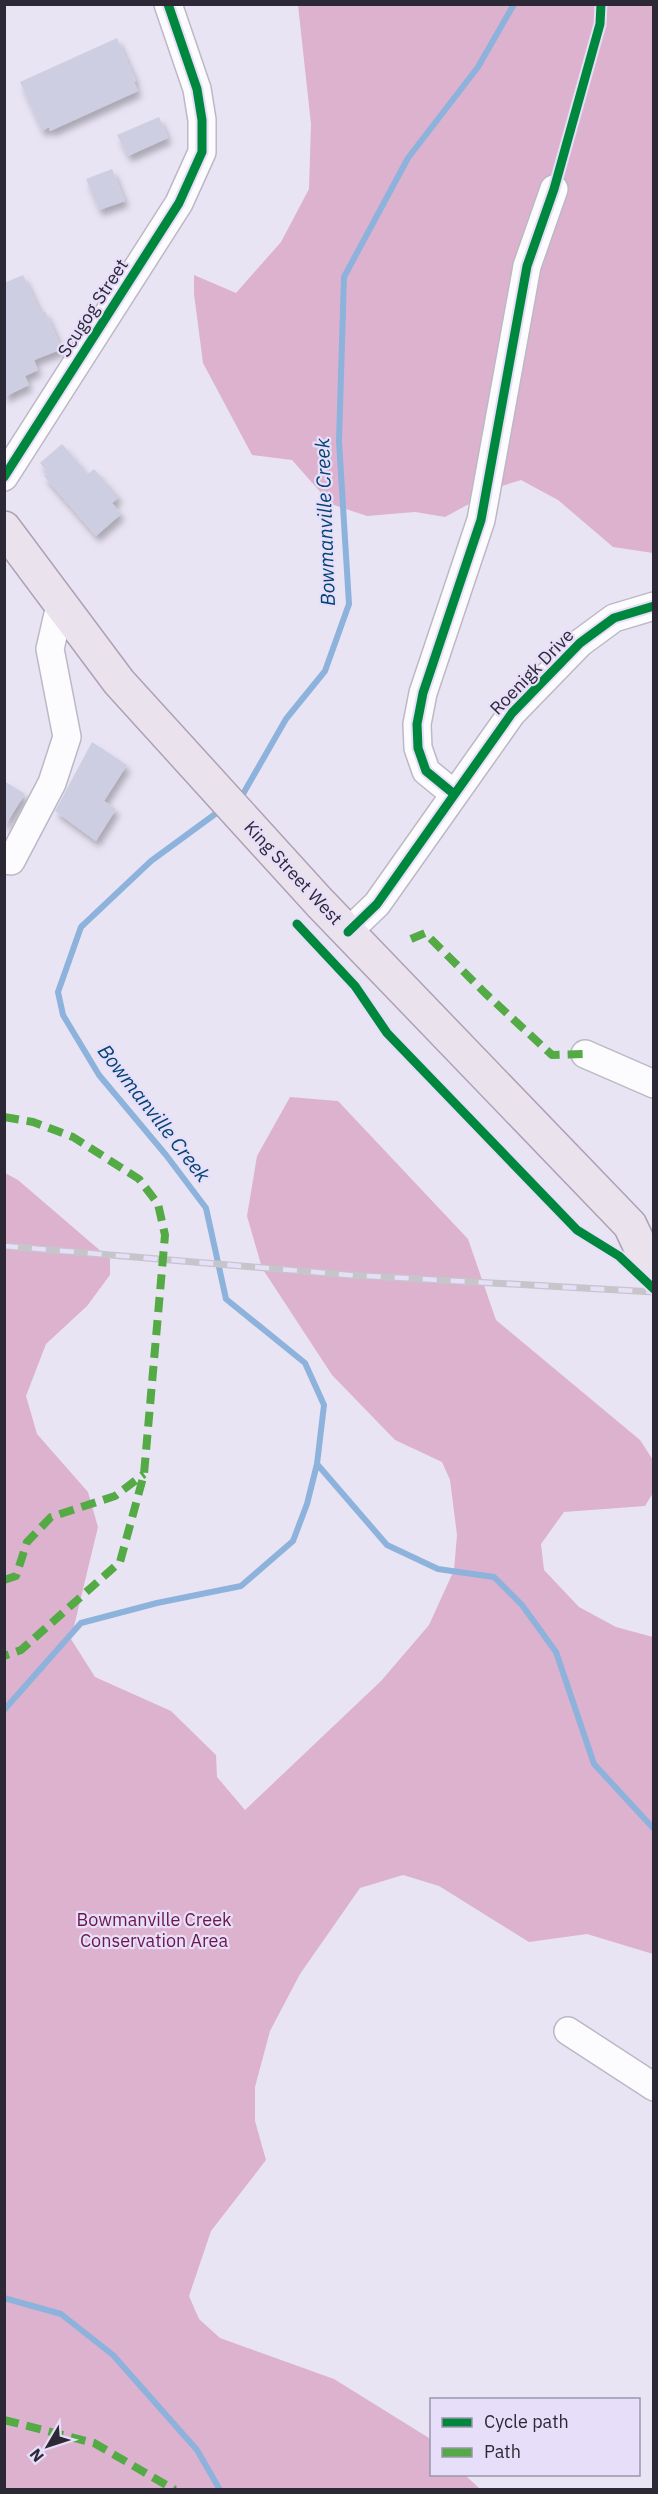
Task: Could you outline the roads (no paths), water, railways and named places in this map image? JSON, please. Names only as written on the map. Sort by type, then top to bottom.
[{"type":"main road","name":"King Street West","points":[[4,528],[118,682],[320,903],[642,1229],[646,1259],[654,1265]]},
{"type":"street","name":"Scugog Street","points":[[4,477],[179,203],[202,152],[202,120],[197,89],[168,4]]},
{"type":"street","points":[[454,794],[426,771],[417,748],[417,724],[423,693],[481,520],[527,266],[554,189]]},
{"type":"street","points":[[4,860],[11,861],[52,783],[66,737],[50,650],[60,605]]},
{"type":"street","name":"Roenigk Drive","points":[[348,932],[377,904],[512,713],[580,643],[614,618],[654,606]]},
{"type":"street","points":[[585,1054],[654,1084]]},
{"type":"street","points":[[568,2031],[654,2087]]},
{"type":"waterway","name":"Bowmanville Creek","points":[[238,798],[243,794],[286,719],[325,671],[349,604],[339,441],[344,277],[408,158],[478,67],[514,4]]},
{"type":"waterway","name":"Bowmanville Creek","points":[[4,1710],[81,1623],[157,1603],[241,1586],[293,1541],[307,1504],[317,1464],[324,1405],[305,1363],[226,1299],[206,1208],[166,1155],[99,1075],[63,1015],[58,992],[81,927],[151,861],[222,809]]},
{"type":"waterway","points":[[317,1464],[387,1545],[438,1569],[494,1577],[522,1605],[556,1652],[594,1764],[654,1829]]},
{"type":"waterway","name":"Bowmanville Creek","points":[[4,2298],[61,2314],[113,2355],[197,2450],[220,2490]]},
{"type":"railway","points":[[4,1246],[349,1275],[654,1292]]},
{"type":"park label","name":"Bowmanville Creek Conservation Area","points":[[154,1930]]}]
